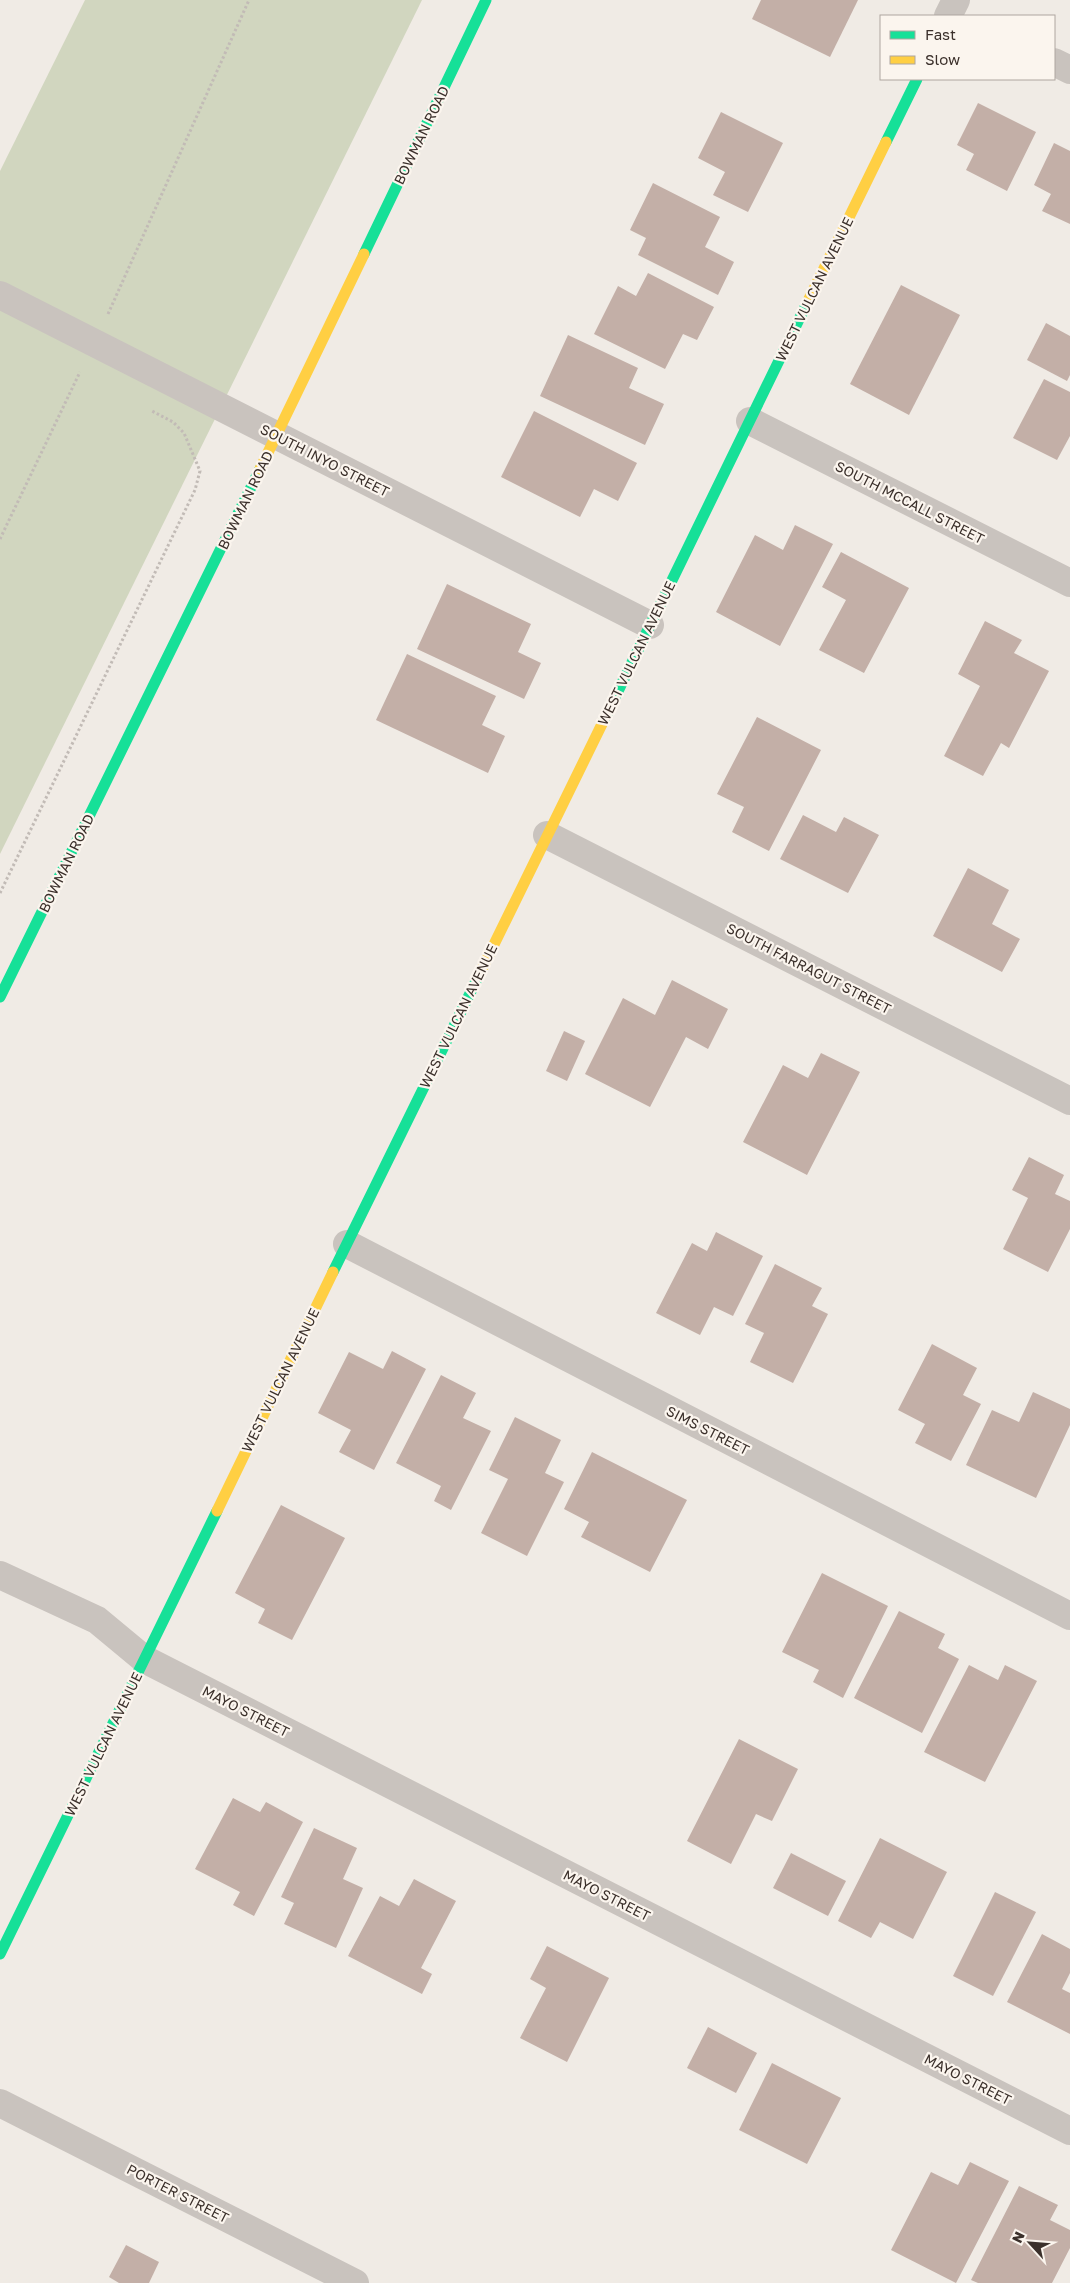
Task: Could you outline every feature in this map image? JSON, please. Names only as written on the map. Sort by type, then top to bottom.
[{"type":"street","name":"BOWMAN ROAD","points":[[0,997],[276,436],[486,0]]},
{"type":"street","points":[[1055,62],[1070,70]]},
{"type":"street","name":"WEST VULCAN AVENUE","points":[[0,1954],[917,80]]},
{"type":"street","name":"SOUTH INYO STREET","points":[[0,295],[650,625]]},
{"type":"street","name":"SOUTH MCCALL STREET","points":[[750,421],[1070,583]]},
{"type":"street","name":"SOUTH FARRAGUT STREET","points":[[547,835],[1070,1102]]},
{"type":"street","name":"SIMS STREET","points":[[347,1244],[1070,1616]]},
{"type":"street","name":"MAYO STREET","points":[[0,1575],[97,1620],[144,1659],[1070,2131]]},
{"type":"street","name":"PORTER STREET","points":[[0,2102],[355,2283]]},
{"type":"path","points":[[0,539],[95,342],[249,0]]},
{"type":"path","points":[[80,373],[88,377]]},
{"type":"path","points":[[0,893],[195,490],[200,470],[184,433],[173,422],[147,408]]},
{"type":"green space","points":[[85,0],[422,0],[0,854],[0,171]]},
{"type":"building","points":[[761,0],[858,0],[830,57],[752,19]]},
{"type":"building","points":[[978,103],[1036,132],[1007,191],[966,170],[974,154],[957,145]]},
{"type":"building","points":[[721,112],[783,143],[748,212],[713,195],[725,172],[698,158]]},
{"type":"building","points":[[1054,143],[1070,151],[1070,224],[1042,211],[1051,194],[1034,185]]},
{"type":"building","points":[[653,183],[720,217],[705,247],[734,262],[718,295],[638,255],[646,238],[630,230]]},
{"type":"building","points":[[648,273],[714,307],[697,340],[683,334],[665,369],[594,334],[618,286],[636,296]]},
{"type":"building","points":[[901,285],[960,315],[909,415],[850,384]]},
{"type":"building","points":[[1046,323],[1070,336],[1070,375],[1067,381],[1027,360]]},
{"type":"building","points":[[568,335],[638,368],[629,388],[664,404],[645,445],[540,396]]},
{"type":"building","points":[[1044,379],[1070,392],[1070,436],[1057,460],[1013,438]]},
{"type":"building","points":[[534,411],[637,463],[618,501],[594,489],[580,517],[501,477]]},
{"type":"building","points":[[795,525],[833,544],[780,646],[716,612],[755,535],[783,550]]},
{"type":"building","points":[[841,552],[909,588],[864,673],[819,650],[846,600],[822,587]]},
{"type":"building","points":[[447,584],[531,624],[518,652],[541,663],[524,699],[417,649]]},
{"type":"building","points":[[985,621],[1022,640],[1014,653],[1049,671],[1009,748],[1001,743],[983,776],[944,756],[980,686],[958,674]]},
{"type":"building","points":[[407,654],[496,696],[482,725],[505,736],[488,773],[376,720]]},
{"type":"building","points":[[757,717],[821,750],[769,851],[732,832],[744,807],[717,794]]},
{"type":"building","points":[[803,815],[836,832],[844,817],[879,835],[848,893],[780,859]]},
{"type":"building","points":[[968,868],[1009,890],[992,924],[1020,939],[1002,972],[933,936]]},
{"type":"building","points":[[672,980],[728,1009],[708,1049],[686,1037],[650,1107],[585,1074],[623,998],[655,1015]]},
{"type":"building","points":[[564,1031],[585,1041],[567,1081],[546,1071]]},
{"type":"building","points":[[821,1053],[860,1072],[807,1175],[743,1142],[783,1065],[808,1078]]},
{"type":"building","points":[[1029,1157],[1064,1175],[1055,1194],[1070,1201],[1070,1229],[1048,1272],[1003,1249],[1028,1198],[1012,1190]]},
{"type":"building","points":[[716,1232],[763,1256],[733,1316],[714,1307],[700,1335],[656,1313],[692,1243],[707,1251]]},
{"type":"building","points":[[775,1264],[822,1288],[812,1306],[828,1314],[793,1383],[750,1362],[764,1333],[745,1324]]},
{"type":"building","points":[[932,1344],[977,1368],[963,1395],[981,1404],[951,1461],[915,1443],[925,1424],[898,1410]]},
{"type":"building","points":[[392,1351],[426,1369],[374,1470],[339,1452],[351,1430],[318,1413],[349,1352],[383,1369]]},
{"type":"building","points":[[441,1375],[476,1393],[463,1418],[491,1431],[451,1510],[434,1501],[441,1486],[396,1463]]},
{"type":"building","points":[[1033,1392],[1070,1409],[1070,1425],[1036,1498],[966,1465],[992,1410],[1019,1422]]},
{"type":"building","points":[[515,1417],[561,1440],[545,1473],[564,1482],[527,1556],[481,1533],[508,1479],[489,1470]]},
{"type":"building","points":[[592,1452],[687,1500],[650,1572],[581,1537],[589,1522],[564,1509]]},
{"type":"building","points":[[281,1505],[345,1538],[292,1640],[258,1623],[265,1609],[235,1593]]},
{"type":"building","points":[[822,1573],[888,1606],[843,1698],[813,1682],[819,1670],[782,1652]]},
{"type":"building","points":[[899,1611],[945,1634],[938,1648],[959,1659],[922,1733],[854,1698]]},
{"type":"building","points":[[969,1665],[998,1680],[1005,1665],[1037,1681],[985,1782],[924,1752]]},
{"type":"building","points":[[739,1739],[798,1769],[772,1821],[756,1814],[731,1864],[687,1841]]},
{"type":"building","points":[[233,1798],[260,1812],[266,1802],[303,1822],[254,1916],[233,1905],[240,1892],[195,1869]]},
{"type":"building","points":[[314,1828],[357,1848],[343,1879],[363,1888],[336,1948],[284,1924],[294,1903],[281,1897]]},
{"type":"building","points":[[880,1838],[947,1872],[913,1939],[880,1922],[871,1938],[838,1921]]},
{"type":"building","points":[[791,1853],[846,1881],[828,1916],[773,1888]]},
{"type":"building","points":[[414,1879],[456,1901],[421,1968],[432,1974],[422,1994],[348,1956],[380,1896],[399,1906]]},
{"type":"building","points":[[995,1892],[1036,1912],[993,1996],[953,1976]]},
{"type":"building","points":[[1042,1934],[1070,1949],[1070,1973],[1062,1989],[1070,1993],[1070,2034],[1007,2002]]},
{"type":"building","points":[[547,1946],[609,1978],[567,2062],[520,2038],[546,1988],[530,1979]]},
{"type":"building","points":[[708,2027],[757,2053],[736,2093],[687,2068]]},
{"type":"building","points":[[772,2063],[841,2098],[807,2164],[739,2130]]},
{"type":"building","points":[[970,2162],[1009,2181],[956,2283],[891,2250],[931,2172],[958,2185]]},
{"type":"building","points":[[1019,2186],[1058,2205],[1050,2220],[1070,2230],[1070,2248],[1052,2283],[978,2283],[971,2280]]},
{"type":"building","points":[[126,2245],[159,2262],[149,2283],[119,2283],[109,2277]]},
{"type":"traffic: fast","points":[[364,254],[486,0]]},
{"type":"traffic: fast","points":[[886,142],[917,80]]},
{"type":"traffic: fast","points":[[603,722],[808,301]]},
{"type":"traffic: fast","points":[[0,997],[260,469]]},
{"type":"traffic: fast","points":[[333,1272],[482,969]]},
{"type":"traffic: fast","points":[[0,1954],[217,1511]]},
{"type":"traffic: slow","points":[[808,301],[886,142]]},
{"type":"traffic: slow","points":[[260,469],[364,254]]},
{"type":"traffic: slow","points":[[482,969],[603,722]]},
{"type":"traffic: slow","points":[[217,1511],[333,1272]]}]
